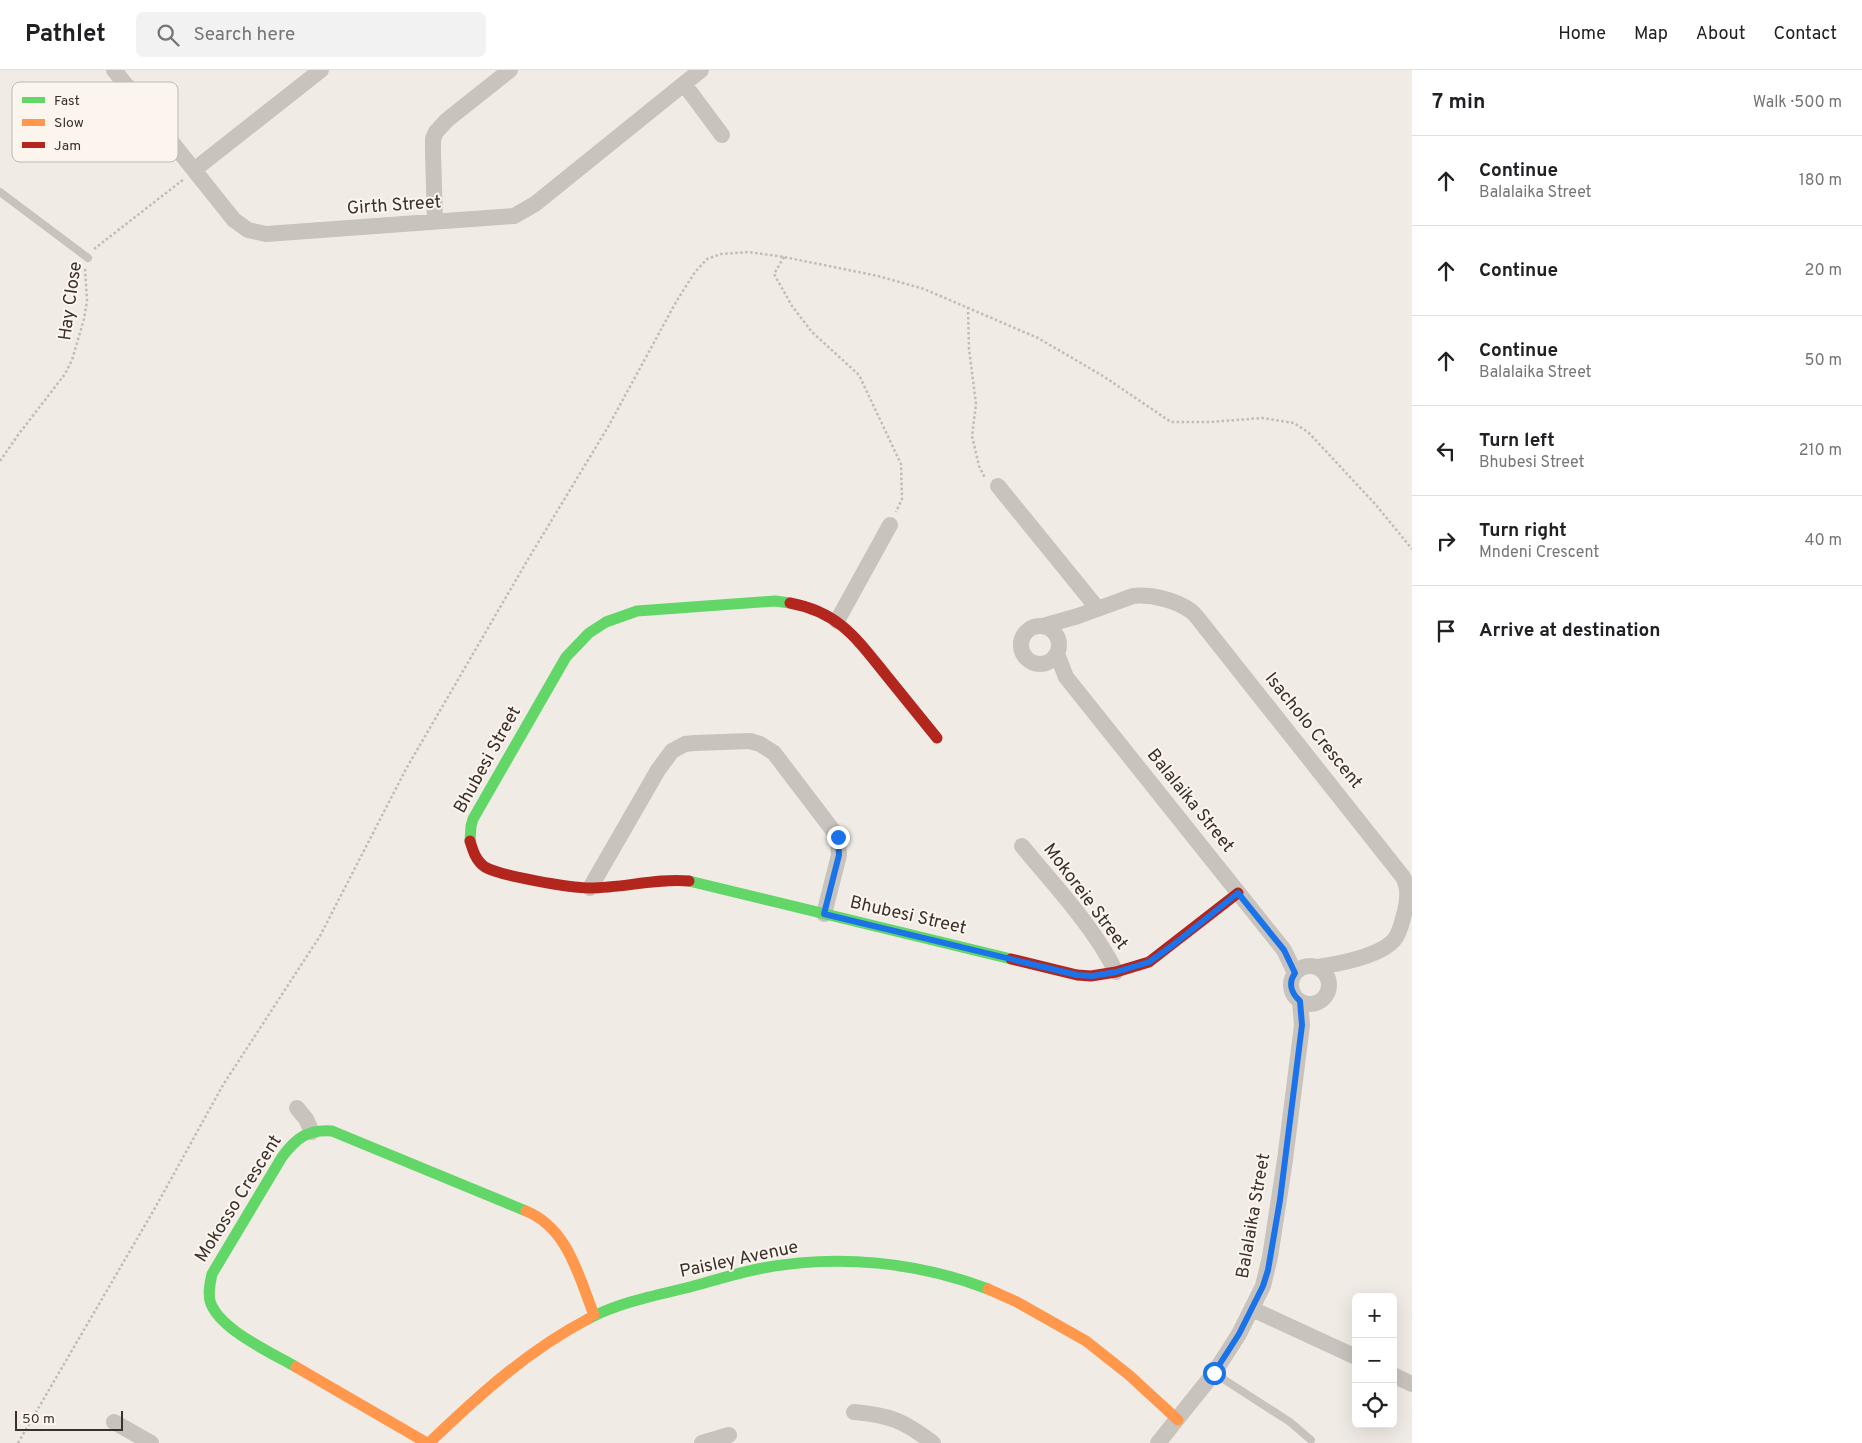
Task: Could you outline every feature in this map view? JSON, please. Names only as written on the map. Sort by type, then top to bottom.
[{"type":"street","name":"Girth Street","points":[[114,70],[124,82]]},
{"type":"street","points":[[194,170],[321,70]]},
{"type":"street","points":[[435,222],[433,146],[436,132],[510,70]]},
{"type":"street","name":"Girth Street","points":[[178,150],[234,220],[241,226],[256,233],[286,234],[506,218],[522,213],[535,204],[701,70]]},
{"type":"street","points":[[684,84],[722,135]]},
{"type":"street","points":[[998,486],[1098,609]]},
{"type":"street","points":[[837,621],[890,525]]},
{"type":"street","name":"Isacholo Crescent","points":[[1043,626],[1078,616],[1133,596],[1147,595],[1184,607],[1194,614],[1404,877],[1408,893],[1406,932],[1385,947],[1347,962],[1306,969]]},
{"type":"street","name":"Bhubesi Street","points":[[937,738],[853,634],[822,611],[791,602],[775,601],[651,609],[618,615],[595,627],[576,644],[566,657],[470,824],[470,847],[476,858],[492,870],[572,887],[590,888],[673,880],[689,881],[1077,975],[1092,976],[1116,972],[1149,962],[1238,893]]},
{"type":"street","name":"Isacholo Crescent","points":[[1057,636],[1078,616]]},
{"type":"street","points":[[1035,626],[1043,626],[1051,629],[1060,643],[1057,654],[1043,664],[1032,662],[1026,657],[1021,643],[1028,630],[1035,626]]},
{"type":"street","name":"Balalaika Street","points":[[1057,654],[1066,676],[1284,950],[1306,969]]},
{"type":"street","name":"Balalaika Street","points":[[1043,664],[1066,676]]},
{"type":"street","points":[[590,888],[658,770],[672,751],[685,744],[750,741],[760,744],[774,753],[838,837],[839,855],[824,914]]},
{"type":"street","name":"Mokoreie Street","points":[[1022,846],[1083,922],[1116,972]]},
{"type":"street","name":"Isacholo Crescent","points":[[1329,981],[1347,962]]},
{"type":"street","points":[[1306,969],[1326,974],[1329,981],[1327,994],[1318,1002],[1309,1004],[1295,997],[1291,988],[1292,978],[1306,969]]},
{"type":"street","name":"Balalaika Street","points":[[1158,1443],[1214,1373],[1239,1334],[1263,1286],[1282,1186],[1302,1025],[1300,1001]]},
{"type":"street","name":"Balalaika Street","points":[[1302,1025],[1318,1002]]},
{"type":"street","points":[[297,1108],[306,1119],[312,1132],[326,1131],[342,1135],[542,1218],[562,1240],[594,1315]]},
{"type":"street","name":"Mokosso Crescent","points":[[312,1132],[294,1140],[220,1258],[208,1285],[212,1307],[219,1318],[237,1332],[428,1443]]},
{"type":"street","name":"Paisley Avenue","points":[[428,1443],[515,1367],[559,1335],[594,1315],[639,1301],[775,1266],[833,1262],[896,1266],[943,1274],[1002,1294],[1080,1337],[1097,1349],[1178,1420]]},
{"type":"street","points":[[1252,1309],[1352,1355]]},
{"type":"street","points":[[1397,1377],[1412,1384]]},
{"type":"street","points":[[854,1412],[886,1416],[901,1421],[932,1443]]},
{"type":"street","points":[[114,1422],[151,1443]]},
{"type":"street","points":[[702,1443],[728,1435]]},
{"type":"lane","points":[[0,192],[88,258]]},
{"type":"lane","points":[[1214,1373],[1290,1422],[1310,1440]]},
{"type":"path","name":"Hay Close","points":[[0,461],[65,374],[72,360],[84,319],[87,301],[85,269],[88,258],[101,243],[194,170]]},
{"type":"path","points":[[18,1443],[155,1208],[223,1086],[320,936],[398,783],[527,561],[608,427],[676,302],[695,272],[707,258],[721,254],[749,252],[784,257],[878,276],[924,289],[1020,329],[1117,385],[1171,422],[1210,422],[1262,418],[1294,423],[1308,432],[1376,505],[1412,549]]},
{"type":"path","points":[[784,257],[774,274],[792,306],[812,332],[859,375],[901,464],[902,499],[890,525]]},
{"type":"path","points":[[968,307],[969,349],[976,404],[972,436],[979,466],[988,483],[998,486]]},
{"type":"traffic: fast","points":[[470,841],[473,819],[566,657],[589,633],[606,622],[637,611],[775,601],[790,603]]},
{"type":"traffic: fast","points":[[689,881],[1011,959]]},
{"type":"traffic: fast","points":[[296,1367],[247,1339],[223,1321],[215,1311],[209,1294],[212,1274],[282,1157],[303,1136],[309,1133],[332,1131],[526,1211]]},
{"type":"traffic: fast","points":[[588,1319],[599,1313],[636,1300],[744,1272],[791,1264],[849,1261],[877,1263],[934,1272],[988,1289]]},
{"type":"traffic: slow","points":[[526,1211],[540,1219],[562,1241],[577,1270],[594,1315]]},
{"type":"traffic: slow","points":[[988,1289],[1017,1302],[1086,1341],[1129,1375],[1178,1420]]},
{"type":"traffic: slow","points":[[429,1443],[504,1375],[544,1345],[588,1319]]},
{"type":"traffic: slow","points":[[296,1367],[427,1443]]},
{"type":"traffic: jam","points":[[790,603],[822,613],[846,629],[866,650],[937,738]]},
{"type":"traffic: jam","points":[[470,841],[477,859],[485,867],[536,881],[590,888],[677,880],[689,881]]},
{"type":"traffic: jam","points":[[1011,959],[1077,975],[1091,976],[1116,972],[1149,962],[1238,893]]},
{"type":"route","points":[[838,837],[839,855],[824,914],[1077,975],[1092,976],[1133,968],[1149,962],[1238,893],[1284,950],[1295,973],[1292,978],[1291,988],[1295,997],[1300,1001],[1302,1025],[1274,1235],[1268,1270],[1263,1286],[1239,1334],[1214,1373]]}]
